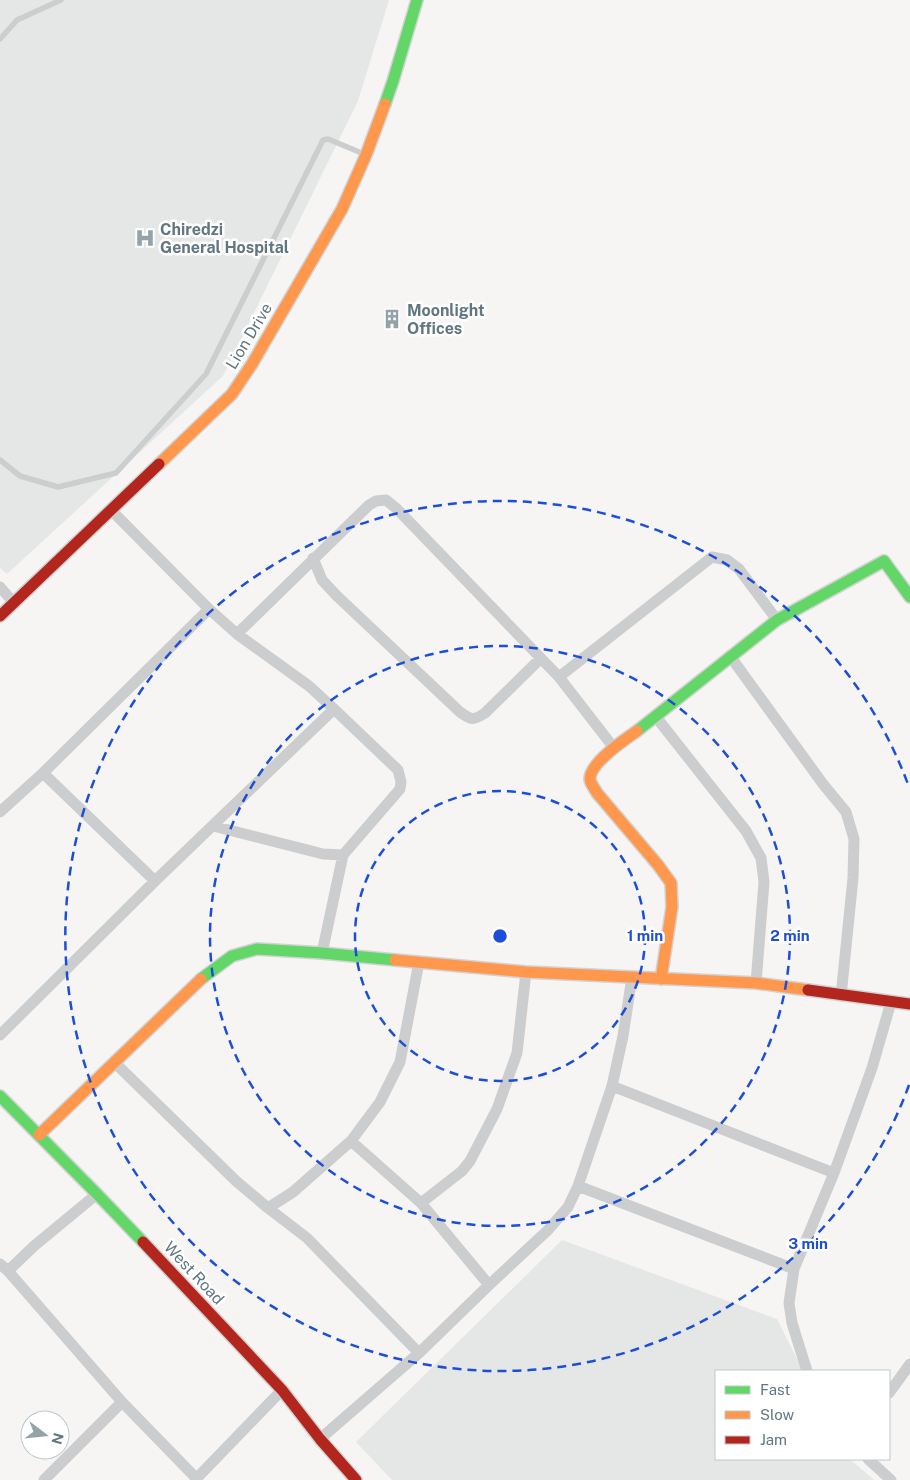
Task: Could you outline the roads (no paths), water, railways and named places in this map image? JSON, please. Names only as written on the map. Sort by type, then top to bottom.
[{"type":"street","name":"Lion Drive","points":[[0,616],[232,394],[252,364],[342,209],[366,155],[393,82],[417,0]]},
{"type":"street","points":[[237,634],[369,505],[376,501],[386,500],[397,509],[559,677],[614,748]]},
{"type":"street","points":[[111,510],[209,609],[237,634],[309,686],[398,770],[402,782],[400,789],[343,855],[322,953]]},
{"type":"street","points":[[559,677],[712,557],[726,560],[739,569],[778,620]]},
{"type":"street","points":[[313,558],[322,580],[337,596],[460,712],[469,718],[477,718],[485,713],[540,659]]},
{"type":"street","points":[[662,979],[672,907],[670,883],[658,865],[597,793],[590,780],[592,769],[614,748],[778,620],[884,561],[910,597]]},
{"type":"street","points":[[0,587],[14,603]]},
{"type":"street","points":[[0,812],[43,773],[209,609]]},
{"type":"street","points":[[730,656],[823,784],[846,812],[854,839],[853,878],[841,996]]},
{"type":"street","points":[[0,1035],[155,881],[334,709]]},
{"type":"street","points":[[656,717],[746,831],[761,858],[764,882],[756,983]]},
{"type":"street","points":[[43,773],[155,881]]},
{"type":"street","points":[[213,826],[323,854],[343,855]]},
{"type":"street","points":[[38,1135],[203,977],[232,956],[257,949],[322,953],[526,972],[756,983],[910,1004]]},
{"type":"street","points":[[268,1208],[293,1192],[351,1141],[380,1102],[400,1062],[419,962]]},
{"type":"street","points":[[421,1203],[462,1171],[470,1161],[497,1108],[517,1053],[526,972]]},
{"type":"street","points":[[320,1439],[419,1353],[548,1230],[568,1207],[578,1186],[612,1086],[624,1036],[632,977]]},
{"type":"street","points":[[807,1370],[792,1323],[789,1303],[794,1269],[834,1173],[872,1068],[891,1002]]},
{"type":"street","points":[[114,1062],[236,1182],[307,1238],[419,1353]]},
{"type":"street","points":[[612,1086],[834,1173]]},
{"type":"street","name":"West Road","points":[[0,1096],[97,1194],[282,1390],[320,1439],[356,1480]]},
{"type":"street","points":[[351,1141],[421,1203],[489,1285]]},
{"type":"street","points":[[578,1186],[794,1269]]},
{"type":"street","points":[[97,1194],[4,1268],[122,1402],[196,1479],[282,1390]]},
{"type":"street","points":[[890,1392],[910,1364]]},
{"type":"street","points":[[44,1480],[122,1402]]},
{"type":"street","points":[[869,1460],[891,1480]]},
{"type":"lane","points":[[0,40],[17,20],[61,0]]},
{"type":"lane","points":[[0,460],[20,476],[58,487],[116,473],[206,374],[323,140],[328,139],[366,155]]},
{"type":"place","name":"Chiredzi General Hospital","points":[[145,238]]},
{"type":"place","name":"Moonlight Offices","points":[[392,319]]}]
